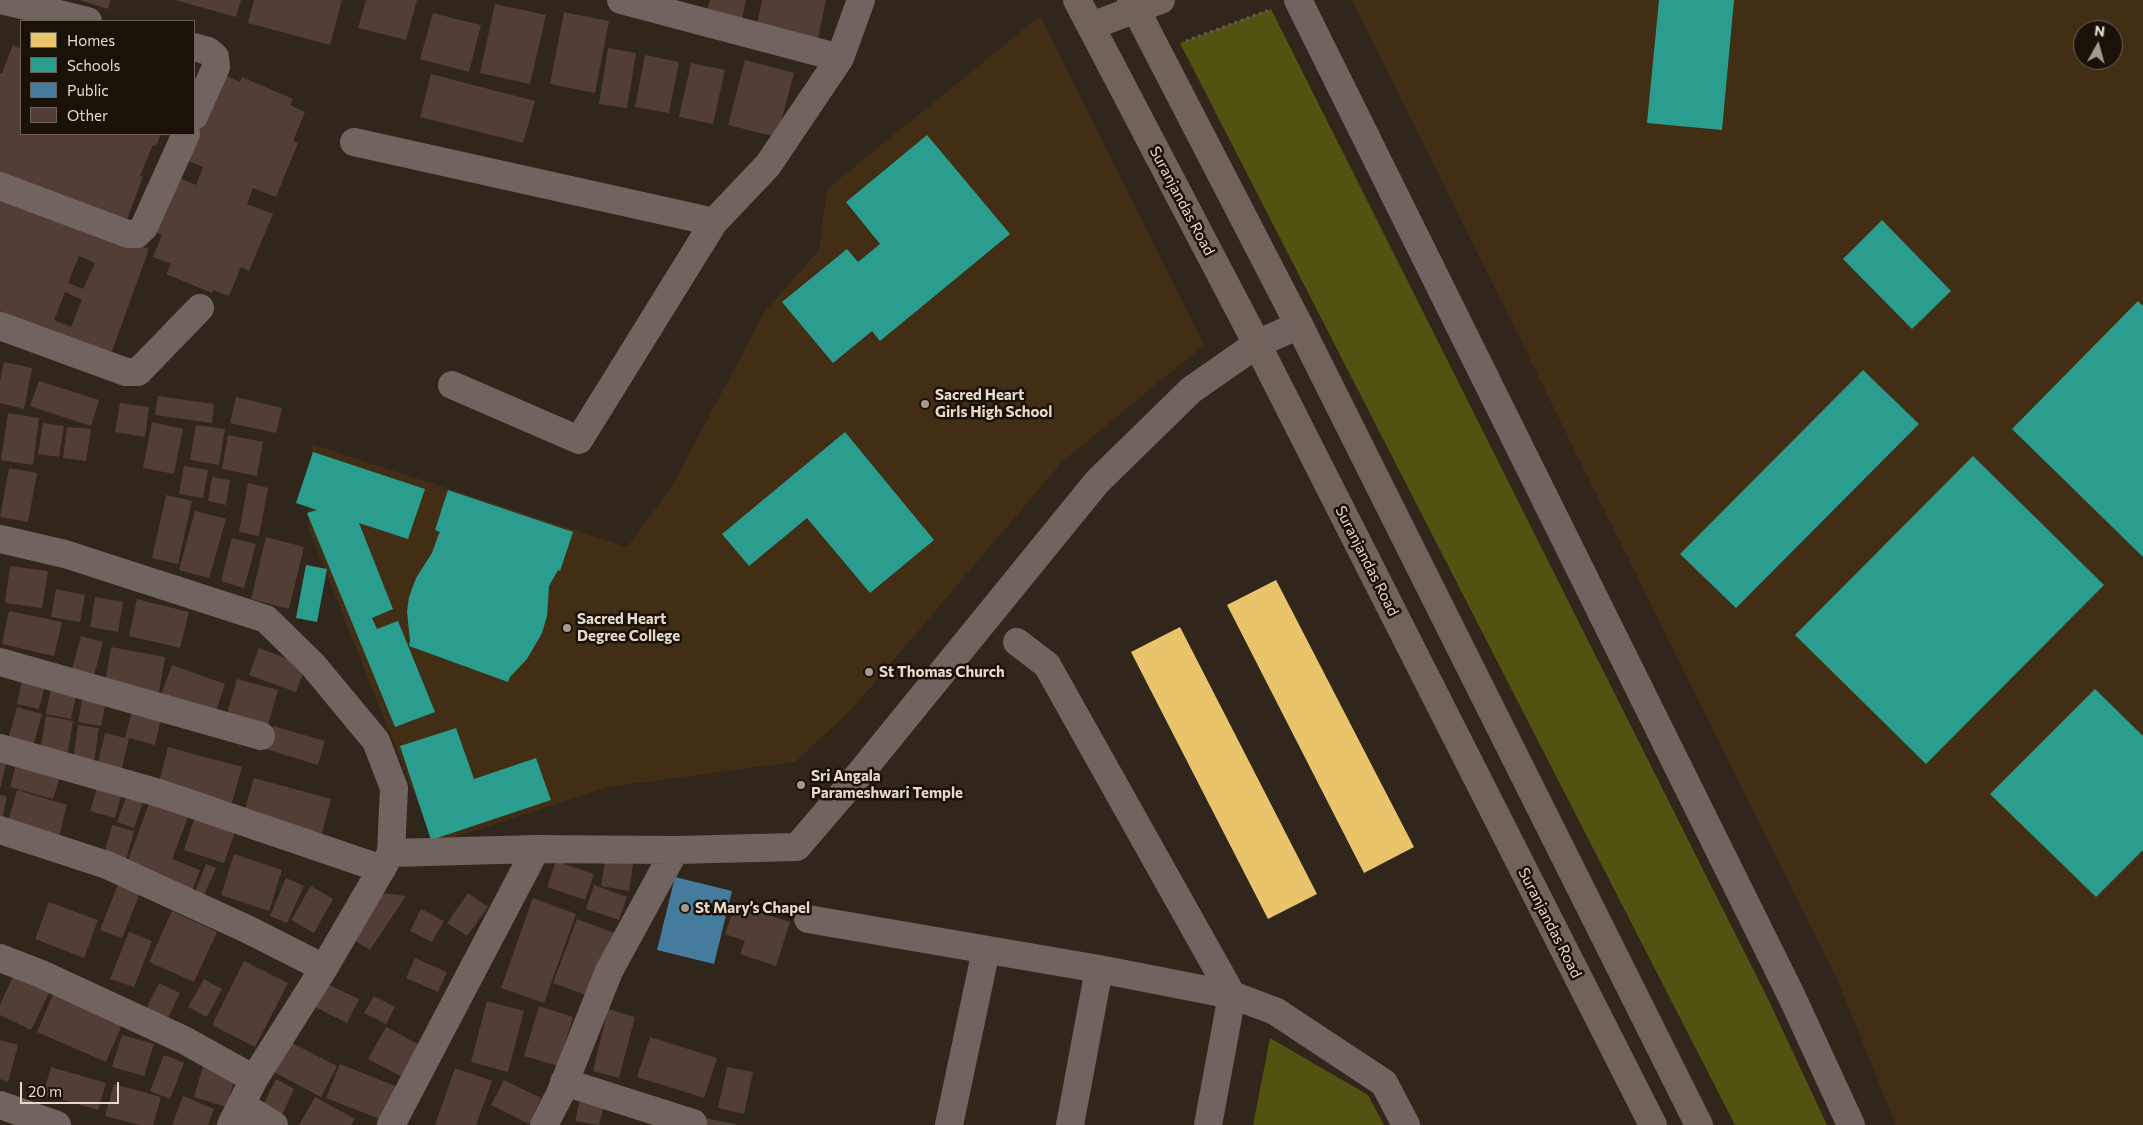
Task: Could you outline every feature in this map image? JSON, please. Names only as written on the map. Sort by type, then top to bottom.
[{"type":"main road","name":"Suranjandas Road","points":[[1077,0],[1257,344],[1653,1125]]},
{"type":"main road","points":[[1091,26],[1143,4],[1299,325],[1699,1125]]},
{"type":"street","points":[[1,0],[84,20]]},
{"type":"street","points":[[621,0],[840,58]]},
{"type":"street","points":[[452,385],[579,440],[714,222],[768,165],[840,58],[861,0]]},
{"type":"street","points":[[1298,0],[1792,997],[1851,1125]]},
{"type":"street","points":[[195,47],[208,51],[216,57],[216,67],[195,114]]},
{"type":"street","points":[[0,186],[128,234],[137,234],[144,227],[186,135]]},
{"type":"street","points":[[354,142],[714,222]]},
{"type":"street","points":[[0,326],[126,372],[138,372],[200,308]]},
{"type":"street","points":[[0,748],[387,861],[536,849],[675,850],[797,847],[857,777],[1097,482],[1191,390],[1257,344],[1299,325]]},
{"type":"street","points":[[0,539],[65,554],[266,619],[313,665],[376,741],[394,788],[387,861],[324,968],[254,1079],[236,1115],[274,1125]]},
{"type":"street","points":[[1017,642],[1047,665],[1232,995],[1208,1125]]},
{"type":"street","points":[[0,662],[261,736]]},
{"type":"street","points":[[0,830],[106,865],[247,929],[324,968]]},
{"type":"street","points":[[391,1125],[536,849]]},
{"type":"street","points":[[544,1125],[564,1082],[608,972],[675,850]]},
{"type":"street","points":[[808,920],[1099,969],[1232,995],[1275,1011],[1384,1083],[1406,1125]]},
{"type":"street","points":[[949,1125],[986,950]]},
{"type":"street","points":[[0,958],[39,973],[184,1040],[254,1079]]},
{"type":"street","points":[[1070,1125],[1099,969]]},
{"type":"street","points":[[564,1082],[693,1123]]},
{"type":"street","points":[[0,1106],[56,1125]]},
{"type":"path","points":[[1180,44],[1271,9],[1276,18]]},
{"type":"shaded area","points":[[1352,0],[2143,0],[2143,1125],[1896,1125],[1841,988]]},
{"type":"shaded area","points":[[1271,9],[1769,1001],[1827,1125],[1735,1125],[1180,43]]},
{"type":"shaded area","points":[[1040,16],[1204,345],[1062,462],[852,709],[795,762],[608,787],[434,844],[308,527],[312,444],[627,547],[671,488],[765,311],[819,250],[827,189]]},
{"type":"shaded area","points":[[1270,1038],[1368,1095],[1384,1125],[1253,1125]]},
{"type":"building: Homes","points":[[1276,580],[1414,847],[1364,873],[1227,605]]},
{"type":"building: Homes","points":[[1180,627],[1317,894],[1268,919],[1131,652]]},
{"type":"building: Schools","points":[[1659,0],[1734,0],[1722,130],[1647,123]]},
{"type":"building: Schools","points":[[927,135],[1010,234],[880,341],[872,331],[833,363],[782,302],[847,249],[858,262],[880,244],[846,202]]},
{"type":"building: Schools","points":[[1882,220],[1951,291],[1912,329],[1843,259]]},
{"type":"building: Schools","points":[[2138,301],[2143,306],[2143,557],[2012,429]]},
{"type":"building: Schools","points":[[1863,370],[1919,424],[1736,608],[1680,554]]},
{"type":"building: Schools","points":[[845,432],[934,540],[870,593],[807,518],[749,566],[722,534]]},
{"type":"building: Schools","points":[[313,452],[425,489],[408,539],[359,523],[393,609],[372,618],[377,629],[398,621],[435,712],[395,727],[307,513],[317,510],[296,503]]},
{"type":"building: Schools","points":[[1973,456],[2104,585],[1926,764],[1795,635]]},
{"type":"building: Schools","points":[[448,490],[573,532],[560,571],[558,570],[549,586],[547,616],[542,633],[527,659],[510,677],[508,682],[409,646],[407,611],[409,597],[416,578],[432,553],[440,532],[435,530]]},
{"type":"building: Schools","points":[[306,565],[327,569],[317,622],[296,618]]},
{"type":"building: Schools","points":[[2095,689],[2143,736],[2143,850],[2096,897],[1990,794]]},
{"type":"building: Schools","points":[[456,728],[474,779],[536,758],[551,800],[431,840],[400,746]]},
{"type":"building: Public","points":[[675,877],[732,891],[714,964],[657,950]]},
{"type":"building: Other","points":[[79,0],[110,0],[108,9]]},
{"type":"building: Other","points":[[175,0],[241,0],[236,17]]},
{"type":"building: Other","points":[[254,0],[342,0],[330,45],[248,23]]},
{"type":"building: Other","points":[[366,0],[417,0],[406,40],[358,28]]},
{"type":"building: Other","points":[[710,0],[746,0],[742,19],[707,11]]},
{"type":"building: Other","points":[[762,0],[826,0],[818,38],[757,25]]},
{"type":"building: Other","points":[[495,4],[546,15],[530,84],[480,73]]},
{"type":"building: Other","points":[[564,12],[609,21],[595,93],[550,84]]},
{"type":"building: Other","points":[[433,13],[481,25],[469,72],[420,59]]},
{"type":"building: Other","points":[[13,45],[20,48],[20,135],[161,135],[156,146],[153,145],[140,176],[143,177],[126,222],[0,172],[0,73],[2,73]]},
{"type":"building: Other","points":[[608,48],[636,53],[627,108],[599,104]]},
{"type":"building: Other","points":[[645,55],[679,62],[669,113],[635,107]]},
{"type":"building: Other","points":[[745,60],[794,73],[777,137],[728,125]]},
{"type":"building: Other","points":[[691,63],[725,70],[713,124],[679,117]]},
{"type":"building: Other","points":[[431,74],[535,101],[523,143],[420,117]]},
{"type":"building: Other","points":[[224,75],[240,82],[242,77],[293,99],[290,105],[305,112],[293,141],[298,143],[276,197],[253,188],[247,204],[273,214],[249,271],[241,267],[229,296],[213,290],[212,293],[166,274],[171,264],[153,257],[162,235],[152,230],[175,176],[196,185],[203,167],[181,158],[192,135],[195,135],[195,129]]},
{"type":"building: Other","points":[[0,189],[149,249],[108,362],[0,311]],"holes":[[[79,256],[95,263],[83,289],[68,283]],[[65,292],[82,300],[71,327],[54,320]]]},
{"type":"building: Other","points":[[4,362],[32,368],[24,409],[0,403],[0,381]]},
{"type":"building: Other","points":[[39,381],[99,400],[91,426],[30,406]]},
{"type":"building: Other","points":[[158,396],[214,404],[212,423],[155,415]]},
{"type":"building: Other","points":[[236,397],[282,408],[276,433],[230,423]]},
{"type":"building: Other","points":[[120,403],[149,407],[145,437],[115,432]]},
{"type":"building: Other","points":[[8,413],[39,418],[33,465],[1,460]]},
{"type":"building: Other","points":[[152,422],[183,429],[174,474],[143,468]]},
{"type":"building: Other","points":[[43,423],[64,426],[59,457],[38,454]]},
{"type":"building: Other","points":[[196,425],[225,429],[219,465],[190,460]]},
{"type":"building: Other","points":[[67,427],[91,429],[86,461],[63,458]]},
{"type":"building: Other","points":[[228,435],[263,442],[257,476],[222,469]]},
{"type":"building: Other","points":[[184,466],[208,470],[203,498],[179,494]]},
{"type":"building: Other","points":[[9,468],[37,473],[28,522],[0,517]]},
{"type":"building: Other","points":[[212,477],[230,480],[226,505],[208,501]]},
{"type":"building: Other","points":[[248,483],[268,488],[259,536],[239,532]]},
{"type":"building: Other","points":[[166,495],[192,501],[178,564],[152,558]]},
{"type":"building: Other","points":[[195,511],[226,519],[209,578],[179,570]]},
{"type":"building: Other","points":[[266,537],[304,547],[289,609],[251,599]]},
{"type":"building: Other","points":[[232,538],[256,544],[244,588],[221,581]]},
{"type":"building: Other","points":[[10,566],[48,571],[42,608],[5,603]]},
{"type":"building: Other","points":[[56,589],[85,595],[80,622],[51,617]]},
{"type":"building: Other","points":[[95,597],[123,602],[118,632],[90,627]]},
{"type":"building: Other","points":[[137,599],[189,612],[180,648],[129,636]]},
{"type":"building: Other","points":[[9,611],[62,622],[54,656],[2,644]]},
{"type":"building: Other","points":[[81,636],[103,642],[93,679],[71,673]]},
{"type":"building: Other","points":[[111,647],[165,657],[159,693],[105,683]]},
{"type":"building: Other","points":[[259,648],[306,666],[296,692],[249,675]]},
{"type":"building: Other","points":[[172,665],[225,684],[213,720],[159,700]]},
{"type":"building: Other","points":[[237,679],[278,690],[266,732],[225,721]]},
{"type":"building: Other","points":[[22,680],[45,685],[39,709],[17,704]]},
{"type":"building: Other","points":[[51,687],[77,692],[71,719],[46,714]]},
{"type":"building: Other","points":[[83,696],[106,701],[101,726],[78,722]]},
{"type":"building: Other","points":[[17,707],[42,714],[32,750],[7,743]]},
{"type":"building: Other","points":[[132,711],[161,719],[155,745],[129,738],[120,777],[96,771],[105,733],[125,738]]},
{"type":"building: Other","points":[[46,716],[73,721],[67,756],[40,752]]},
{"type":"building: Other","points":[[78,725],[99,728],[94,763],[73,760]]},
{"type":"building: Other","points":[[273,726],[325,741],[318,765],[266,749]]},
{"type":"building: Other","points":[[168,747],[242,767],[231,806],[158,786]]},
{"type":"building: Other","points":[[0,760],[6,762],[1,787],[0,787]]},
{"type":"building: Other","points":[[17,761],[61,773],[53,799],[10,787]]},
{"type":"building: Other","points":[[254,778],[331,799],[321,837],[243,815]]},
{"type":"building: Other","points":[[99,782],[123,789],[115,818],[90,811]]},
{"type":"building: Other","points":[[17,790],[67,805],[58,840],[7,825]]},
{"type":"building: Other","points":[[128,792],[144,799],[134,828],[117,822]]},
{"type":"building: Other","points":[[0,795],[7,796],[1,826],[0,826]]},
{"type":"building: Other","points":[[151,798],[190,812],[172,859],[200,870],[191,893],[125,869]]},
{"type":"building: Other","points":[[196,813],[237,826],[224,863],[184,850]]},
{"type":"building: Other","points":[[112,825],[134,831],[126,860],[104,855]]},
{"type":"building: Other","points":[[234,854],[282,870],[269,911],[221,895]]},
{"type":"building: Other","points":[[606,854],[634,858],[629,891],[601,886]]},
{"type":"building: Other","points":[[556,861],[594,874],[585,900],[547,887]]},
{"type":"building: Other","points":[[206,864],[216,868],[203,897],[196,889]]},
{"type":"building: Other","points":[[286,878],[304,886],[287,923],[270,916]]},
{"type":"building: Other","points":[[119,882],[141,890],[122,938],[100,930]]},
{"type":"building: Other","points":[[594,885],[627,897],[619,920],[586,909]]},
{"type":"building: Other","points":[[311,886],[333,899],[314,933],[291,920]]},
{"type":"building: Other","points":[[374,892],[406,896],[370,950],[346,935]]},
{"type":"building: Other","points":[[468,893],[488,907],[467,936],[447,923]]},
{"type":"building: Other","points":[[533,898],[576,914],[544,1003],[501,988]]},
{"type":"building: Other","points":[[49,902],[98,920],[84,958],[35,939]]},
{"type":"building: Other","points":[[421,909],[444,921],[432,942],[410,931]]},
{"type":"building: Other","points":[[749,909],[790,922],[776,966],[740,954],[745,941],[725,934],[733,911],[747,915]]},
{"type":"building: Other","points":[[172,911],[217,932],[194,982],[149,962]]},
{"type":"building: Other","points":[[577,919],[617,934],[594,998],[553,983]]},
{"type":"building: Other","points":[[129,932],[152,941],[134,987],[110,979]]},
{"type":"building: Other","points":[[415,958],[447,972],[438,992],[406,978]]},
{"type":"building: Other","points":[[244,961],[288,983],[255,1047],[212,1025]]},
{"type":"building: Other","points":[[15,972],[51,989],[31,1030],[0,1015],[0,1005]]},
{"type":"building: Other","points":[[204,979],[222,989],[207,1017],[188,1007]]},
{"type":"building: Other","points":[[323,982],[359,999],[347,1023],[311,1005]]},
{"type":"building: Other","points":[[159,983],[180,993],[166,1022],[145,1011]]},
{"type":"building: Other","points":[[55,990],[124,1020],[106,1062],[37,1032]]},
{"type":"building: Other","points":[[374,996],[395,1007],[386,1024],[364,1013]]},
{"type":"building: Other","points":[[487,1001],[524,1011],[508,1072],[471,1062]]},
{"type":"building: Other","points":[[539,1006],[573,1017],[558,1066],[524,1056]]},
{"type":"building: Other","points":[[608,1009],[635,1017],[619,1078],[593,1071]]},
{"type":"building: Other","points":[[386,1027],[427,1049],[410,1081],[368,1059]]},
{"type":"building: Other","points":[[122,1035],[154,1044],[144,1076],[112,1067]]},
{"type":"building: Other","points":[[650,1037],[717,1058],[704,1098],[637,1077]]},
{"type":"building: Other","points":[[0,1040],[18,1045],[8,1082],[0,1079]]},
{"type":"building: Other","points":[[286,1040],[337,1066],[321,1097],[270,1070]]},
{"type":"building: Other","points":[[164,1055],[184,1063],[170,1099],[150,1091]]},
{"type":"building: Other","points":[[340,1064],[398,1087],[385,1121],[326,1098]]},
{"type":"building: Other","points":[[203,1066],[236,1076],[226,1107],[194,1097]]},
{"type":"building: Other","points":[[51,1067],[106,1083],[98,1110],[43,1094]]},
{"type":"building: Other","points":[[727,1067],[753,1072],[744,1114],[718,1108]]},
{"type":"building: Other","points":[[455,1068],[492,1081],[476,1125],[435,1125]]},
{"type":"building: Other","points":[[276,1079],[294,1089],[279,1121],[260,1111]]},
{"type":"building: Other","points":[[504,1080],[541,1098],[529,1124],[491,1105]]},
{"type":"building: Other","points":[[114,1084],[161,1097],[153,1125],[140,1125],[105,1116]]},
{"type":"building: Other","points":[[583,1089],[607,1096],[599,1125],[575,1121]]},
{"type":"building: Other","points":[[183,1096],[214,1109],[208,1125],[172,1125]]},
{"type":"building: Other","points":[[315,1097],[355,1119],[351,1125],[299,1125]]},
{"type":"building: Other","points":[[705,1118],[736,1124],[736,1125],[704,1125]]},
{"type":"place","name":"Sacred Heart Girls High School","points":[[925,404]]},
{"type":"place","name":"Sacred Heart Degree College","points":[[567,628]]},
{"type":"place","name":"St Thomas Church","points":[[869,672]]},
{"type":"place","name":"Sri Angala Parameshwari Temple","points":[[801,785]]},
{"type":"place","name":"St Mary’s Chapel","points":[[685,908]]}]
